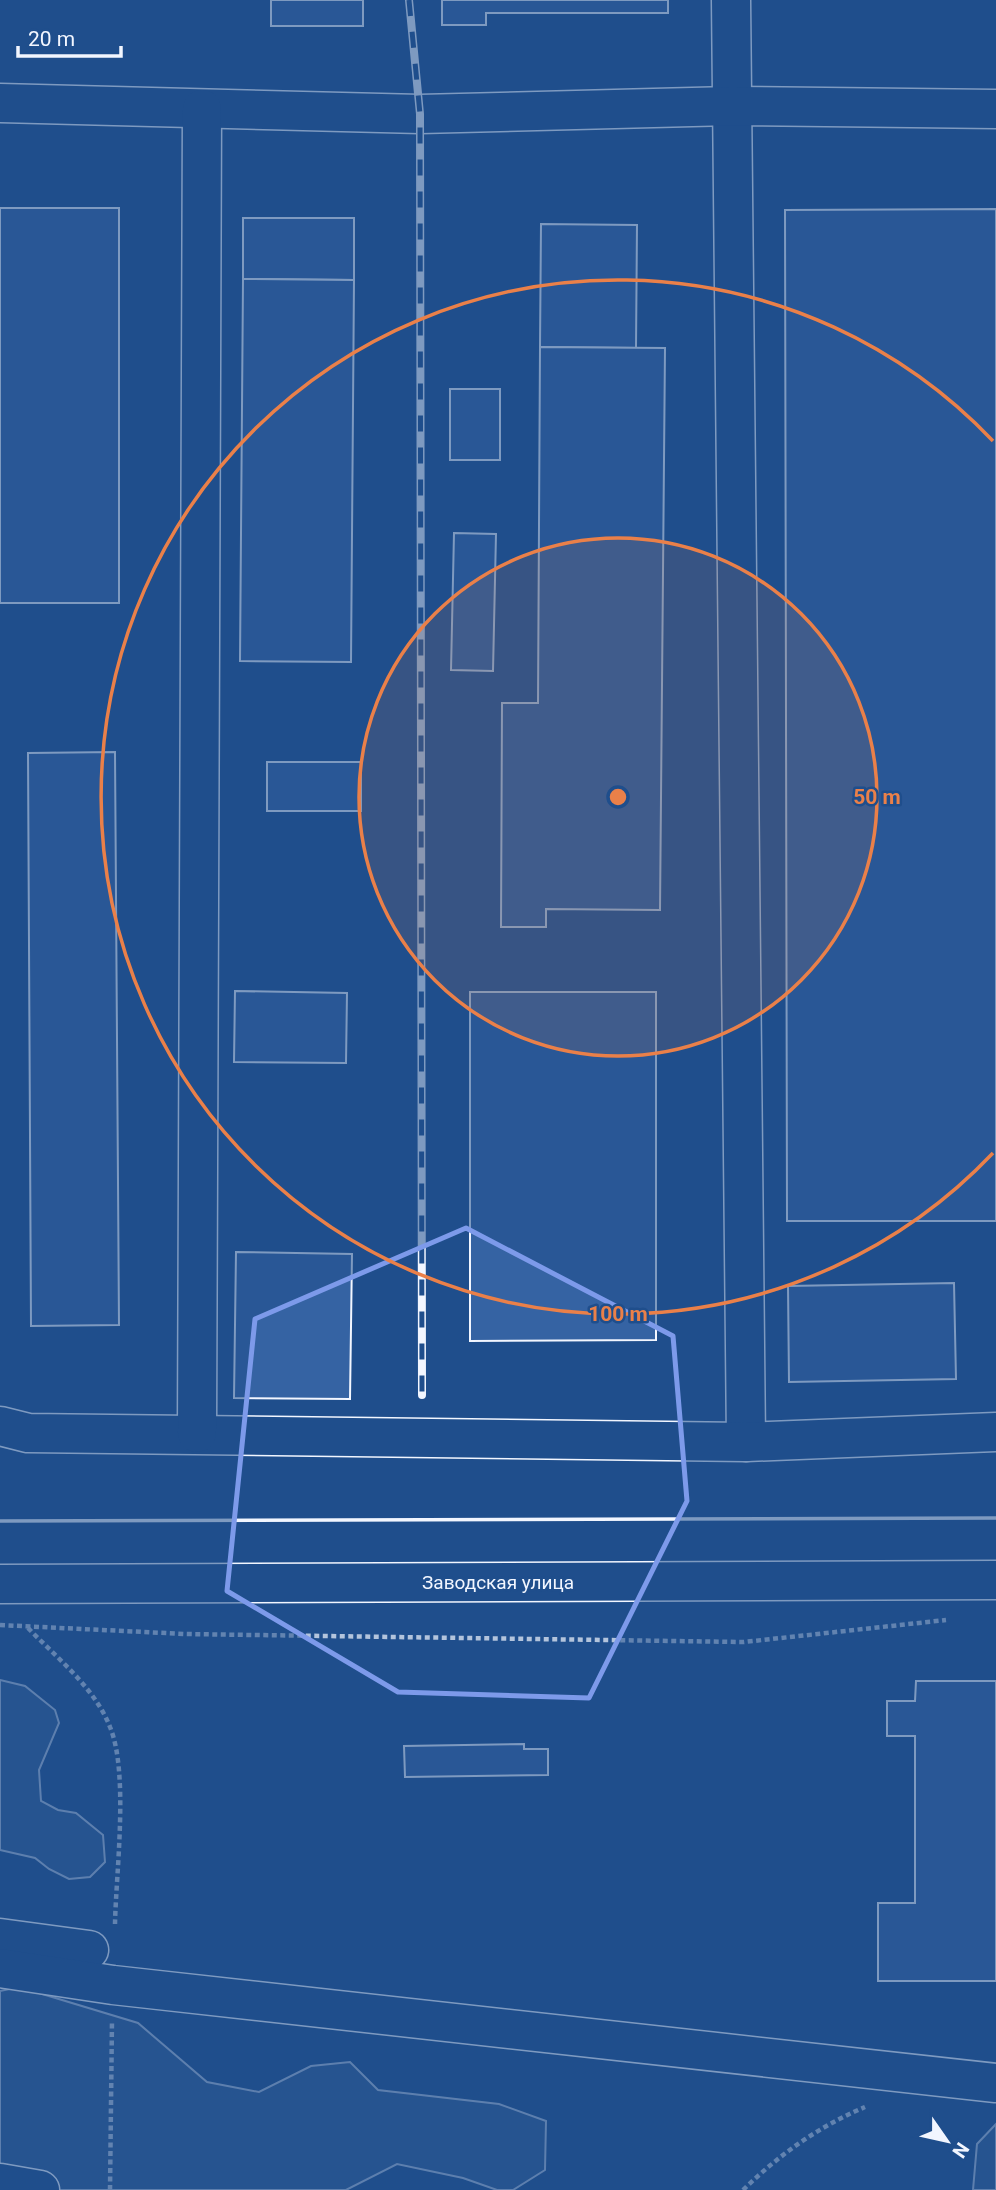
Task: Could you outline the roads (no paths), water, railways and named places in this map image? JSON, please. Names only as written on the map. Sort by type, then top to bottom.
[{"type":"street","points":[[731,0],[746,1442]]},
{"type":"street","points":[[0,103],[420,114],[731,106],[996,109]]},
{"type":"street","points":[[197,1433],[202,110]]},
{"type":"street","points":[[0,1426],[28,1433],[197,1433],[746,1442],[996,1432]]},
{"type":"street","name":"Заводская улица","points":[[0,1584],[996,1580]]},
{"type":"street","points":[[0,1938],[89,1950]]},
{"type":"street","points":[[0,1968],[113,1986],[996,2083]]},
{"type":"street","points":[[0,2183],[40,2190]]},
{"type":"railway","points":[[409,0],[420,114],[422,1395]]}]
